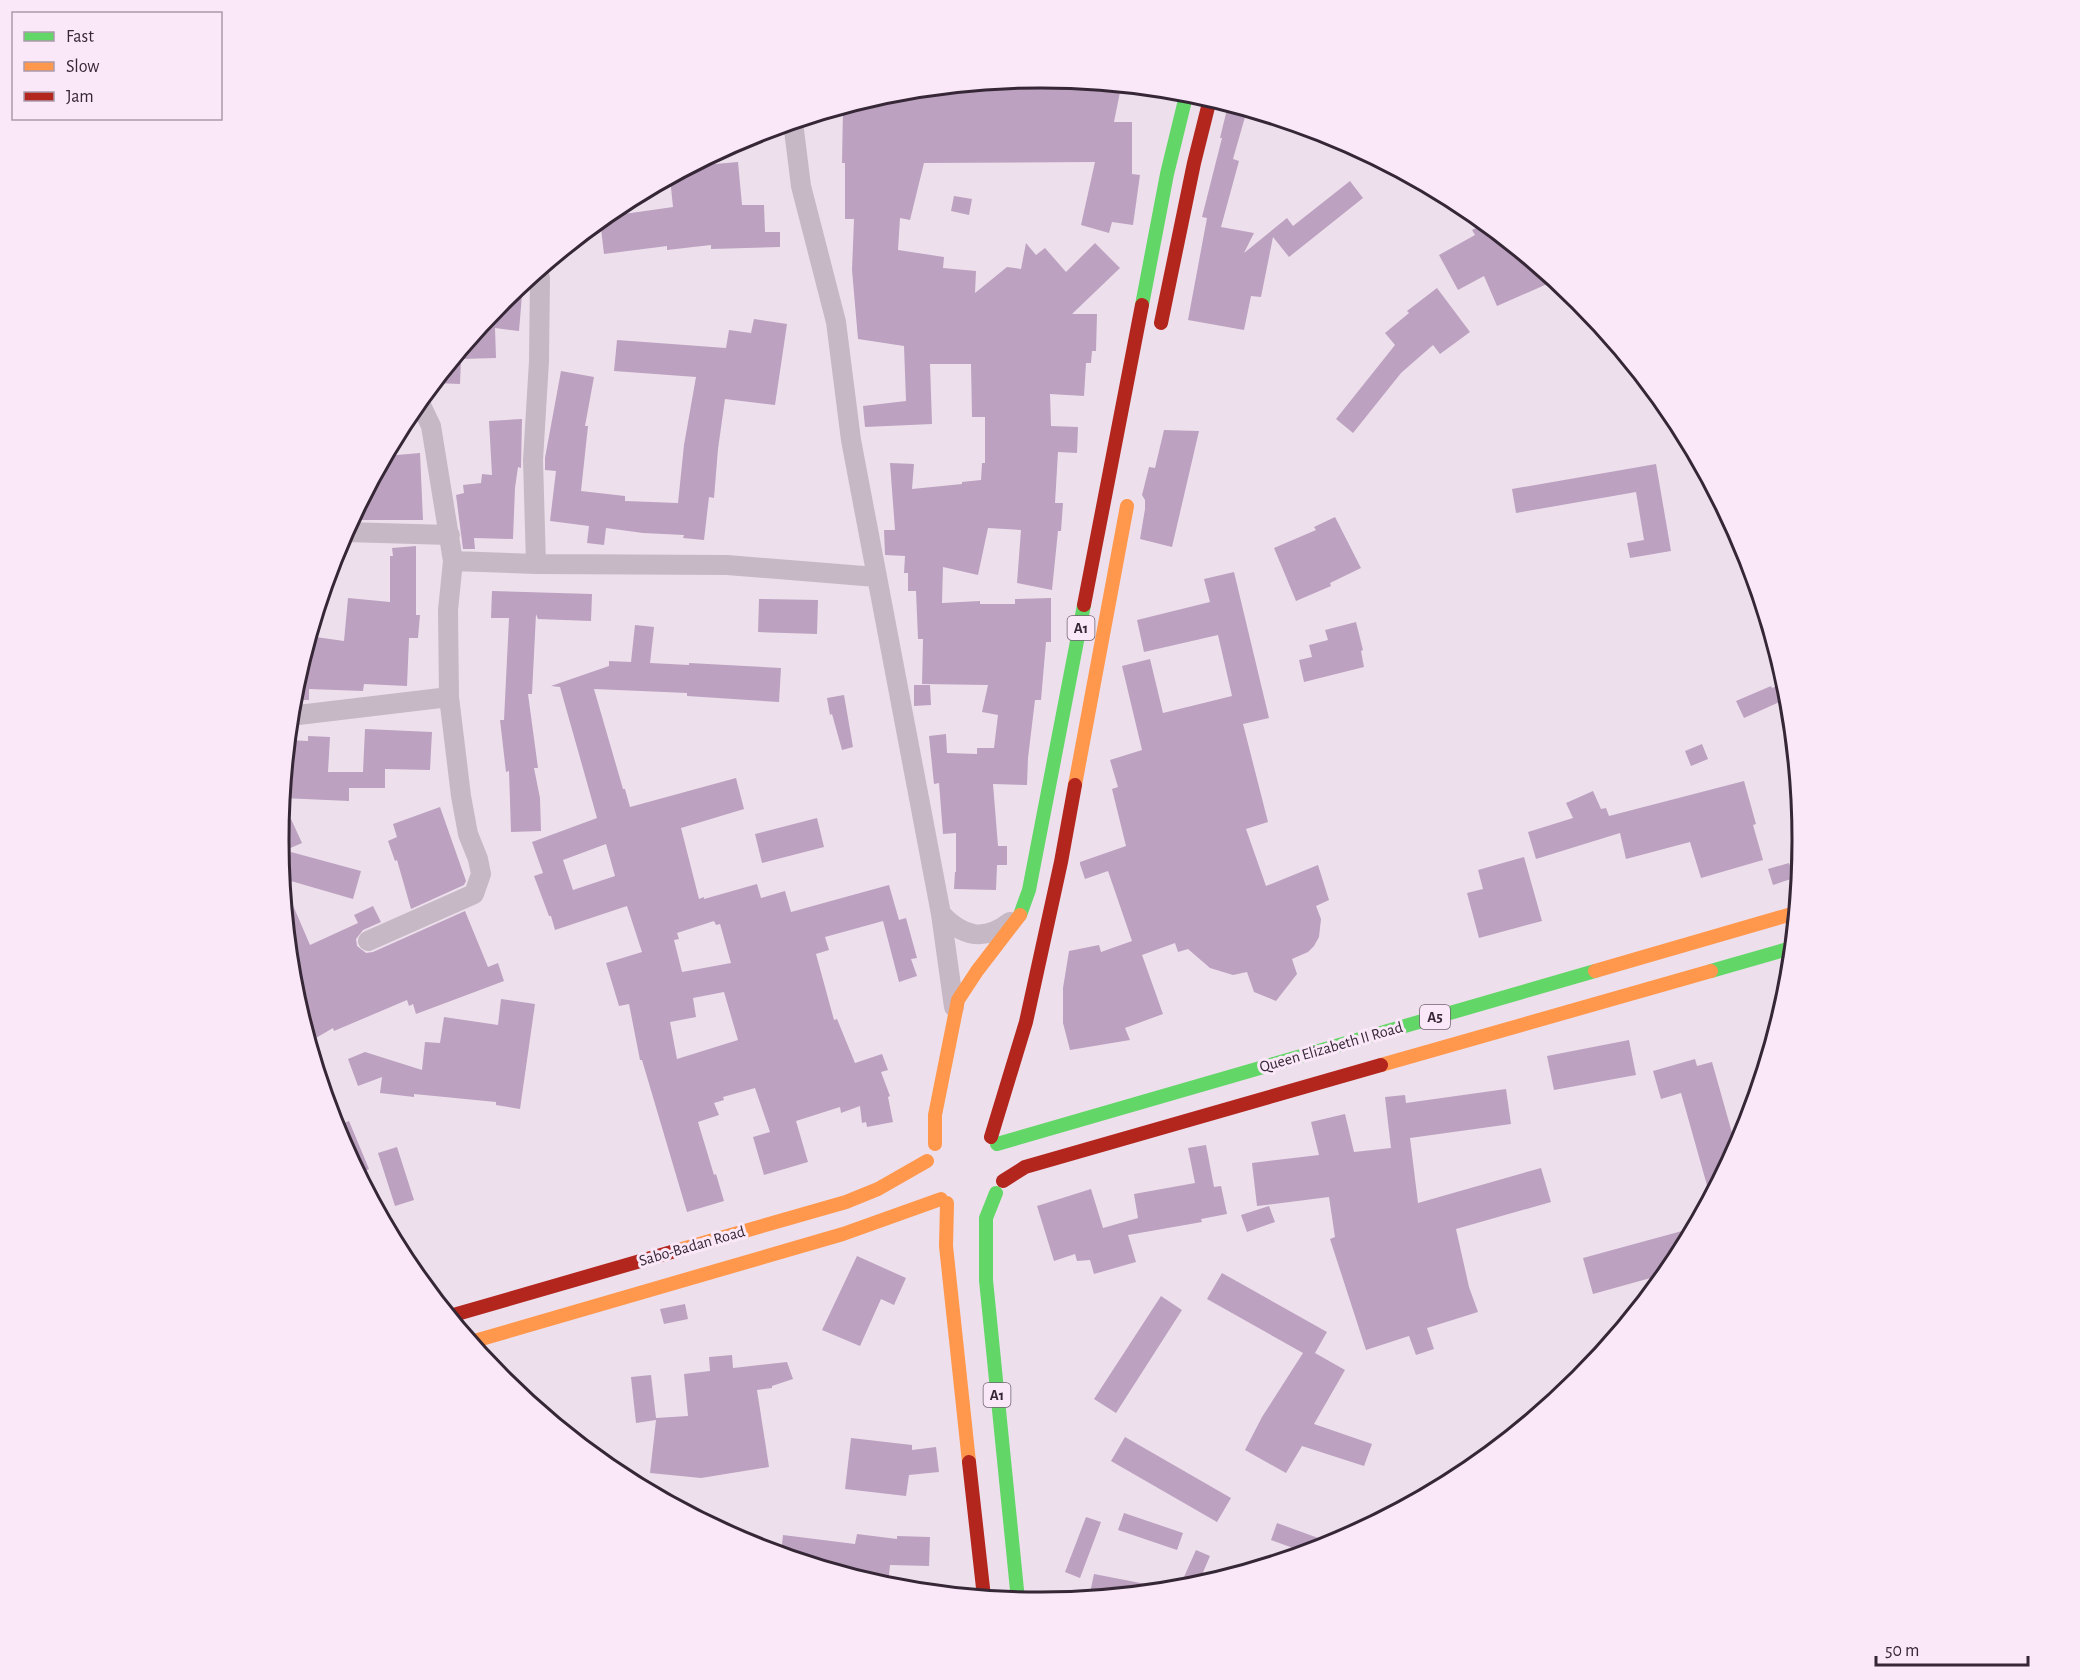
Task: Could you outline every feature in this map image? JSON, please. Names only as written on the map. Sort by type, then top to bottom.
[{"type":"highway","name":"A1","points":[[934,1144],[935,1115],[955,1011],[967,985],[1020,915],[1029,890],[1167,174],[1185,103]]},
{"type":"highway","points":[[1157,342],[1208,108]]},
{"type":"highway","name":"A1","points":[[999,1149],[1003,1102],[1026,1022],[1061,862],[1129,494]]},
{"type":"highway","name":"Queen Elizabeth II Road","points":[[999,1149],[1075,1121],[1787,915]]},
{"type":"highway","name":"Queen Elizabeth II Road","points":[[1000,1187],[1025,1167],[1783,950]]},
{"type":"highway","points":[[974,1130],[999,1149],[1000,1187]]},
{"type":"highway","points":[[934,1144],[949,1133]]},
{"type":"highway","name":"Sabo-Badan Road","points":[[458,1314],[846,1202],[927,1166],[934,1144]]},
{"type":"highway","name":"A1","points":[[1000,1187],[986,1218],[986,1281],[1017,1591]]},
{"type":"highway","name":"Sabo-Badan Road","points":[[479,1340],[951,1201],[986,1202],[1000,1187]]},
{"type":"highway","name":"A1","points":[[951,1201],[946,1246],[983,1589]]},
{"type":"street","points":[[794,130],[801,186],[836,322],[851,440],[941,914],[955,1011]]},
{"type":"street","points":[[536,564],[533,460],[539,361],[540,280]]},
{"type":"street","points":[[368,941],[474,894],[481,874],[468,834],[461,796],[449,697],[448,610],[453,561],[450,535],[431,426],[424,410]]},
{"type":"street","points":[[355,532],[450,535]]},
{"type":"street","points":[[453,561],[727,565],[876,577]]},
{"type":"street","points":[[299,715],[449,697]]},
{"type":"street","points":[[941,914],[953,927],[978,935],[991,933],[1020,915]]},
{"type":"building","points":[[1040,88],[1120,93],[1114,122],[1132,122],[1132,174],[1140,175],[1133,225],[1112,222],[1109,233],[1081,225],[1095,162],[924,163],[910,220],[900,218],[898,250],[944,257],[943,268],[976,271],[975,293],[1007,267],[1021,269],[1026,243],[1036,255],[1045,248],[1066,272],[1095,243],[1120,268],[1072,314],[1097,314],[1096,351],[1092,351],[1091,363],[1086,363],[1084,396],[1050,394],[1051,426],[1078,427],[1077,453],[1058,452],[1055,503],[1063,503],[1052,590],[1017,583],[1021,530],[988,528],[978,575],[943,567],[942,603],[980,601],[980,604],[1015,604],[1015,599],[1051,598],[1051,642],[1046,642],[1041,700],[1035,700],[1027,785],[993,784],[998,846],[1007,846],[1007,865],[997,865],[996,890],[954,889],[956,833],[943,834],[939,783],[934,784],[929,736],[946,734],[947,753],[977,754],[977,748],[994,748],[998,715],[982,712],[988,685],[922,684],[923,639],[918,639],[916,591],[908,591],[908,573],[904,573],[905,556],[885,555],[884,530],[895,530],[890,463],[914,464],[912,489],[981,480],[982,463],[985,463],[985,417],[972,417],[971,364],[930,364],[932,424],[865,427],[863,406],[906,401],[904,346],[858,339],[852,270],[854,219],[845,219],[845,163],[842,163],[843,115],[942,95]]},
{"type":"building","points":[[1226,112],[1245,117],[1233,159],[1239,161],[1221,227],[1254,233],[1244,253],[1287,218],[1293,226],[1350,181],[1363,198],[1289,257],[1273,237],[1261,297],[1251,296],[1244,330],[1188,320],[1207,218],[1202,217],[1222,138],[1220,138]]},
{"type":"building","points":[[738,162],[742,205],[764,205],[765,232],[780,232],[780,247],[711,249],[711,245],[667,250],[667,246],[604,254],[601,230],[624,214],[673,207],[671,185],[712,164]]},
{"type":"building","points":[[954,196],[972,199],[969,215],[951,211]]},
{"type":"building","points":[[1476,228],[1497,244],[1545,285],[1497,306],[1484,276],[1458,290],[1439,255],[1475,235],[1472,230]]},
{"type":"building","points":[[1437,288],[1470,332],[1440,354],[1433,345],[1401,373],[1353,433],[1336,419],[1395,345],[1385,333],[1409,313],[1407,311]]},
{"type":"building","points":[[522,297],[519,331],[495,328],[496,358],[464,359]]},
{"type":"building","points":[[754,319],[787,324],[775,405],[725,399],[714,498],[709,497],[704,540],[683,538],[684,535],[606,528],[604,545],[587,543],[589,526],[550,521],[556,471],[545,470],[545,458],[561,371],[594,377],[585,426],[588,426],[581,491],[625,496],[625,501],[678,503],[684,445],[696,377],[614,371],[617,340],[726,348],[729,330],[751,333]]},
{"type":"building","points":[[461,362],[460,384],[444,383]]},
{"type":"building","points":[[522,419],[521,468],[518,467],[515,488],[513,539],[474,538],[475,549],[463,549],[456,495],[464,493],[463,485],[481,483],[482,474],[492,475],[489,421]]},
{"type":"building","points":[[1164,430],[1199,431],[1172,547],[1140,539],[1145,509],[1145,500],[1142,495],[1149,467],[1155,468]]},
{"type":"building","points":[[420,453],[423,520],[361,520],[389,464],[394,455]]},
{"type":"building","points":[[1656,464],[1671,551],[1630,558],[1627,543],[1644,540],[1636,492],[1516,513],[1512,489]]},
{"type":"building","points":[[1335,517],[1361,568],[1330,583],[1331,586],[1296,601],[1274,548],[1316,530],[1314,527]]},
{"type":"building","points":[[416,546],[416,615],[420,615],[418,638],[409,638],[407,686],[364,684],[363,691],[309,689],[309,700],[302,700],[316,637],[344,641],[348,598],[390,602],[392,548]]},
{"type":"building","points":[[1234,572],[1269,718],[1243,724],[1268,822],[1246,829],[1266,886],[1318,865],[1329,900],[1316,906],[1321,919],[1319,937],[1308,952],[1292,959],[1297,974],[1276,1001],[1254,992],[1247,972],[1233,975],[1210,968],[1188,949],[1178,952],[1175,943],[1142,955],[1163,1014],[1125,1028],[1130,1040],[1070,1050],[1063,1023],[1063,988],[1069,951],[1099,945],[1101,952],[1132,941],[1108,871],[1085,879],[1080,864],[1080,862],[1126,846],[1112,789],[1118,787],[1110,760],[1142,750],[1122,666],[1150,659],[1163,713],[1232,696],[1218,635],[1144,652],[1137,620],[1210,602],[1204,579]]},
{"type":"building","points":[[492,591],[592,594],[591,621],[538,619],[536,614],[532,694],[528,694],[538,768],[534,768],[540,798],[541,831],[511,832],[509,771],[506,772],[500,720],[504,720],[509,618],[491,618]]},
{"type":"building","points":[[759,599],[818,600],[817,634],[758,632]]},
{"type":"building","points":[[1356,622],[1363,650],[1361,651],[1364,667],[1304,682],[1299,660],[1312,657],[1309,645],[1328,640],[1325,630]]},
{"type":"building","points":[[635,625],[654,627],[650,663],[781,668],[779,702],[687,696],[687,693],[594,689],[630,807],[736,778],[744,809],[681,828],[699,899],[757,884],[761,898],[785,891],[791,912],[889,885],[899,920],[906,918],[917,958],[911,959],[917,976],[899,982],[883,921],[825,937],[829,950],[816,954],[834,1020],[837,1019],[855,1063],[882,1054],[888,1070],[881,1072],[890,1096],[888,1097],[893,1122],[867,1127],[866,1122],[862,1123],[860,1106],[841,1113],[840,1107],[796,1121],[808,1162],[764,1175],[753,1137],[770,1132],[755,1088],[723,1097],[724,1100],[714,1103],[719,1115],[698,1122],[724,1201],[687,1212],[642,1060],[640,1060],[629,1004],[619,1006],[606,963],[642,952],[627,906],[555,930],[534,876],[543,873],[532,842],[597,818],[560,687],[551,686],[609,666],[609,661],[631,662]],"holes":[[[606,844],[615,876],[573,890],[563,860]],[[714,921],[716,925],[720,924],[731,963],[682,972],[674,940],[679,939],[677,933]],[[724,992],[738,1040],[677,1059],[670,1022],[696,1017],[693,998]]]},
{"type":"building","points":[[914,685],[930,685],[931,705],[914,706]]},
{"type":"building","points":[[1771,686],[1772,688],[1776,687],[1779,702],[1744,718],[1736,701]]},
{"type":"building","points":[[844,695],[853,747],[842,750],[832,714],[830,715],[827,698]]},
{"type":"building","points":[[365,729],[432,732],[430,770],[385,769],[385,788],[349,788],[349,801],[290,798],[295,740],[308,741],[308,736],[330,737],[328,772],[363,772]]},
{"type":"building","points":[[1702,744],[1708,759],[1691,766],[1685,751]]},
{"type":"building","points":[[1744,781],[1763,860],[1701,878],[1690,842],[1626,859],[1620,833],[1536,859],[1528,832],[1573,818],[1566,803],[1593,791],[1601,809],[1606,808],[1609,816]]},
{"type":"building","points":[[440,807],[466,881],[464,885],[411,909],[397,860],[395,861],[388,841],[397,837],[393,824]]},
{"type":"building","points":[[817,818],[824,847],[762,863],[755,834]]},
{"type":"building","points":[[289,820],[302,843],[289,849],[289,840]]},
{"type":"building","points":[[291,852],[361,871],[353,899],[290,881]]},
{"type":"building","points":[[1524,857],[1542,921],[1479,938],[1467,893],[1483,889],[1478,870]]},
{"type":"building","points":[[1789,863],[1790,879],[1773,885],[1768,869]]},
{"type":"building","points":[[291,901],[310,945],[358,923],[354,915],[373,906],[381,922],[363,930],[356,939],[357,946],[366,953],[373,952],[465,911],[488,967],[498,963],[504,981],[416,1014],[413,1004],[409,1006],[407,1000],[334,1031],[333,1028],[315,1038],[303,987]]},
{"type":"building","points":[[501,999],[535,1004],[520,1109],[496,1105],[496,1102],[380,1093],[382,1077],[358,1086],[348,1059],[365,1052],[422,1070],[425,1042],[440,1043],[444,1017],[498,1025]]},
{"type":"building","points":[[1629,1040],[1636,1075],[1554,1090],[1547,1056]]},
{"type":"building","points":[[1695,1059],[1697,1066],[1712,1062],[1732,1133],[1707,1185],[1681,1093],[1661,1099],[1653,1071]]},
{"type":"building","points":[[1506,1089],[1511,1124],[1410,1138],[1418,1203],[1541,1168],[1551,1202],[1456,1229],[1469,1287],[1478,1312],[1427,1328],[1434,1349],[1416,1355],[1409,1336],[1366,1350],[1330,1239],[1335,1237],[1329,1197],[1257,1206],[1252,1163],[1319,1155],[1311,1122],[1345,1114],[1354,1152],[1391,1148],[1385,1097],[1405,1095],[1406,1103]]},
{"type":"building","points":[[349,1121],[369,1169],[365,1171],[346,1128],[344,1123]]},
{"type":"building","points":[[1206,1145],[1214,1187],[1221,1186],[1227,1214],[1201,1219],[1202,1222],[1128,1235],[1136,1262],[1094,1274],[1090,1260],[1077,1261],[1075,1254],[1054,1261],[1037,1206],[1091,1189],[1103,1228],[1138,1218],[1134,1194],[1195,1183],[1188,1148]]},
{"type":"building","points":[[397,1147],[414,1200],[395,1206],[378,1153]]},
{"type":"building","points":[[1269,1206],[1275,1222],[1247,1232],[1241,1215]]},
{"type":"building","points":[[1682,1231],[1650,1278],[1593,1294],[1583,1258]]},
{"type":"building","points":[[857,1256],[906,1278],[894,1305],[881,1299],[860,1346],[822,1330]]},
{"type":"building","points":[[1222,1273],[1327,1332],[1315,1353],[1345,1370],[1314,1424],[1372,1444],[1364,1466],[1302,1446],[1286,1473],[1245,1450],[1262,1417],[1303,1353],[1207,1299]]},
{"type":"building","points":[[1161,1296],[1182,1310],[1116,1413],[1094,1399]]},
{"type":"building","points":[[685,1304],[688,1319],[664,1324],[660,1309]]},
{"type":"building","points":[[732,1355],[733,1368],[787,1362],[793,1379],[772,1386],[772,1388],[757,1390],[769,1467],[701,1478],[650,1473],[656,1420],[636,1423],[631,1377],[651,1375],[656,1418],[688,1416],[684,1374],[710,1371],[709,1357]]},
{"type":"building","points":[[1125,1437],[1231,1498],[1217,1522],[1111,1461]]},
{"type":"building","points":[[851,1438],[912,1445],[912,1450],[936,1447],[939,1472],[909,1475],[906,1496],[845,1489]]},
{"type":"building","points":[[1124,1513],[1183,1533],[1177,1550],[1118,1530]]},
{"type":"building","points":[[1086,1517],[1101,1522],[1080,1578],[1065,1572]]},
{"type":"building","points":[[1277,1523],[1318,1538],[1293,1548],[1271,1540]]},
{"type":"building","points":[[857,1534],[897,1539],[897,1536],[930,1537],[929,1566],[890,1565],[889,1576],[845,1566],[782,1546],[783,1535],[855,1544]]},
{"type":"building","points":[[1196,1550],[1210,1556],[1203,1573],[1184,1578]]},
{"type":"building","points":[[1094,1574],[1145,1584],[1138,1585],[1091,1590]]},
{"type":"traffic: fast","points":[[1142,305],[1167,174],[1184,103]]},
{"type":"traffic: fast","points":[[1020,915],[1029,890],[1084,605]]},
{"type":"traffic: fast","points":[[1711,971],[1783,950]]},
{"type":"traffic: fast","points":[[997,1144],[1595,971]]},
{"type":"traffic: fast","points":[[996,1193],[986,1218],[986,1280],[1017,1591]]},
{"type":"traffic: slow","points":[[1075,785],[1127,506]]},
{"type":"traffic: slow","points":[[935,1144],[935,1115],[958,1000],[1020,915]]},
{"type":"traffic: slow","points":[[1595,971],[1787,915]]},
{"type":"traffic: slow","points":[[1381,1065],[1711,971]]},
{"type":"traffic: slow","points":[[675,1251],[846,1202],[878,1189],[927,1161]]},
{"type":"traffic: slow","points":[[479,1340],[843,1234],[941,1199]]},
{"type":"traffic: slow","points":[[947,1203],[946,1246],[969,1462]]},
{"type":"traffic: jam","points":[[1161,323],[1208,108]]},
{"type":"traffic: jam","points":[[1084,605],[1142,305]]},
{"type":"traffic: jam","points":[[991,1137],[1026,1022],[1061,862],[1075,785]]},
{"type":"traffic: jam","points":[[1003,1181],[1025,1167],[1381,1065]]},
{"type":"traffic: jam","points":[[458,1314],[675,1251]]},
{"type":"traffic: jam","points":[[969,1462],[983,1589]]}]
